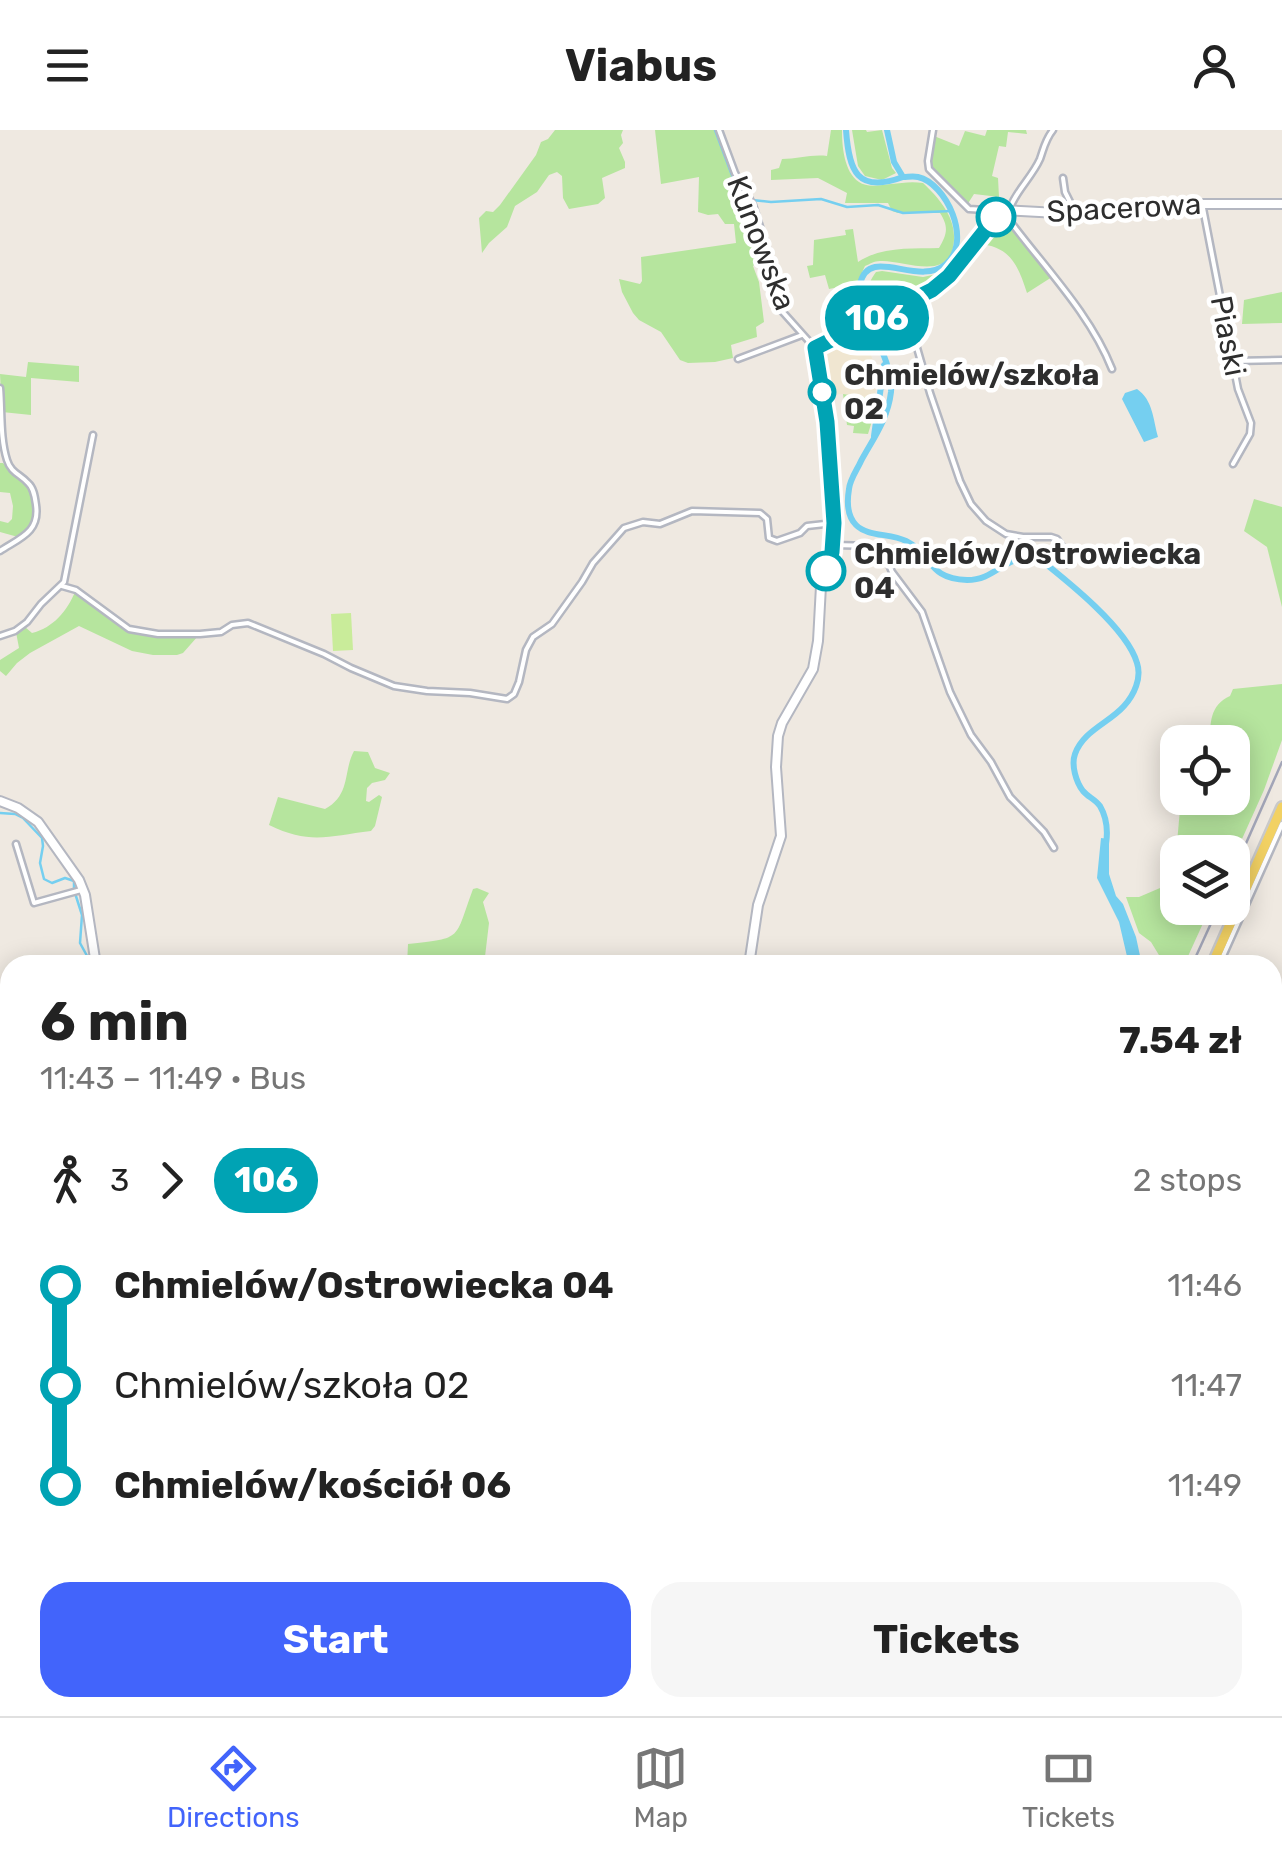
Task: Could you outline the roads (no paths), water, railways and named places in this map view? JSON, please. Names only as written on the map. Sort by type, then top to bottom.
[{"type":"main road","points":[[1219,955],[1282,807]]},
{"type":"street","points":[[933,130],[930,171],[969,209],[1006,210]]},
{"type":"street","points":[[750,955],[758,905],[781,836],[778,736],[812,669],[821,586],[833,544],[827,422],[815,348],[932,290],[949,276],[1022,190],[1053,130]]},
{"type":"street","name":"Kunowska","points":[[721,132],[732,166],[751,199],[775,273],[781,310],[815,348]]},
{"type":"street","points":[[1063,178],[1075,212]]},
{"type":"street","name":"Spacerowa","points":[[1006,210],[1036,213],[1202,203],[1282,204]]},
{"type":"street","name":"Piaski","points":[[1202,203],[1238,389],[1252,428],[1233,464]]},
{"type":"street","points":[[1006,210],[1100,342],[1112,369]]},
{"type":"street","points":[[904,305],[930,394],[971,504],[986,521],[1006,534],[1057,539],[1067,564]]},
{"type":"street","points":[[738,359],[802,335]]},
{"type":"street","points":[[1233,361],[1282,360]]},
{"type":"street","points":[[0,388],[7,460],[14,474],[30,485],[37,516],[31,530],[0,551]]},
{"type":"street","points":[[0,636],[26,622],[62,586],[93,435]]},
{"type":"street","points":[[62,586],[76,590],[130,629],[200,634],[221,632],[248,622],[394,686],[508,698],[519,682],[533,637],[556,620],[593,562],[629,525],[664,522],[692,511],[760,513],[767,519],[769,538],[777,542],[814,524],[834,523]]},
{"type":"street","points":[[833,544],[876,546],[884,553],[922,612],[970,735],[991,762],[1010,797],[1054,848]]},
{"type":"street","points":[[0,801],[38,822],[76,874],[94,955]]},
{"type":"street","points":[[1220,955],[1282,824]]},
{"type":"street","points":[[16,844],[33,902],[77,891]]},
{"type":"street","points":[[1282,1572],[1282,1579]]},
{"type":"water","points":[[1137,389],[1149,404],[1158,437],[1144,442],[1122,399],[1125,393]]},
{"type":"water","points":[[1101,838],[1109,839],[1109,874],[1140,955],[1127,955],[1119,922],[1097,878]]},
{"type":"waterway","points":[[715,130],[733,178],[741,187]]},
{"type":"waterway","points":[[846,130],[850,157],[858,175],[875,183],[903,177]]},
{"type":"waterway","points":[[887,130],[894,162],[903,177],[928,182],[946,201],[953,214],[957,242],[954,254],[935,270],[873,267],[860,284],[863,307],[887,364],[891,392],[883,420],[851,482],[849,513],[861,529],[915,546],[937,571],[954,579],[976,579],[1015,560],[1037,557],[1121,635],[1137,663],[1136,686],[1124,706],[1084,739],[1074,758],[1080,787],[1104,815],[1106,844]]},
{"type":"waterway","points":[[752,200],[821,199],[847,207],[878,205],[903,213],[952,211]]},
{"type":"waterway","points":[[874,436],[884,365]]},
{"type":"waterway","points":[[0,813],[23,818],[42,838],[40,863],[44,879],[52,883],[65,878],[74,881],[82,915],[80,943],[87,955]]},
{"type":"railway","points":[[1250,835],[1282,762]]},
{"type":"railway","points":[[1197,955],[1210,925]]},
{"type":"place","name":"Chmielów/szkoła 02","points":[[822,392]]},
{"type":"place","name":"Chmielów/Ostrowiecka 04","points":[[826,571]]}]
